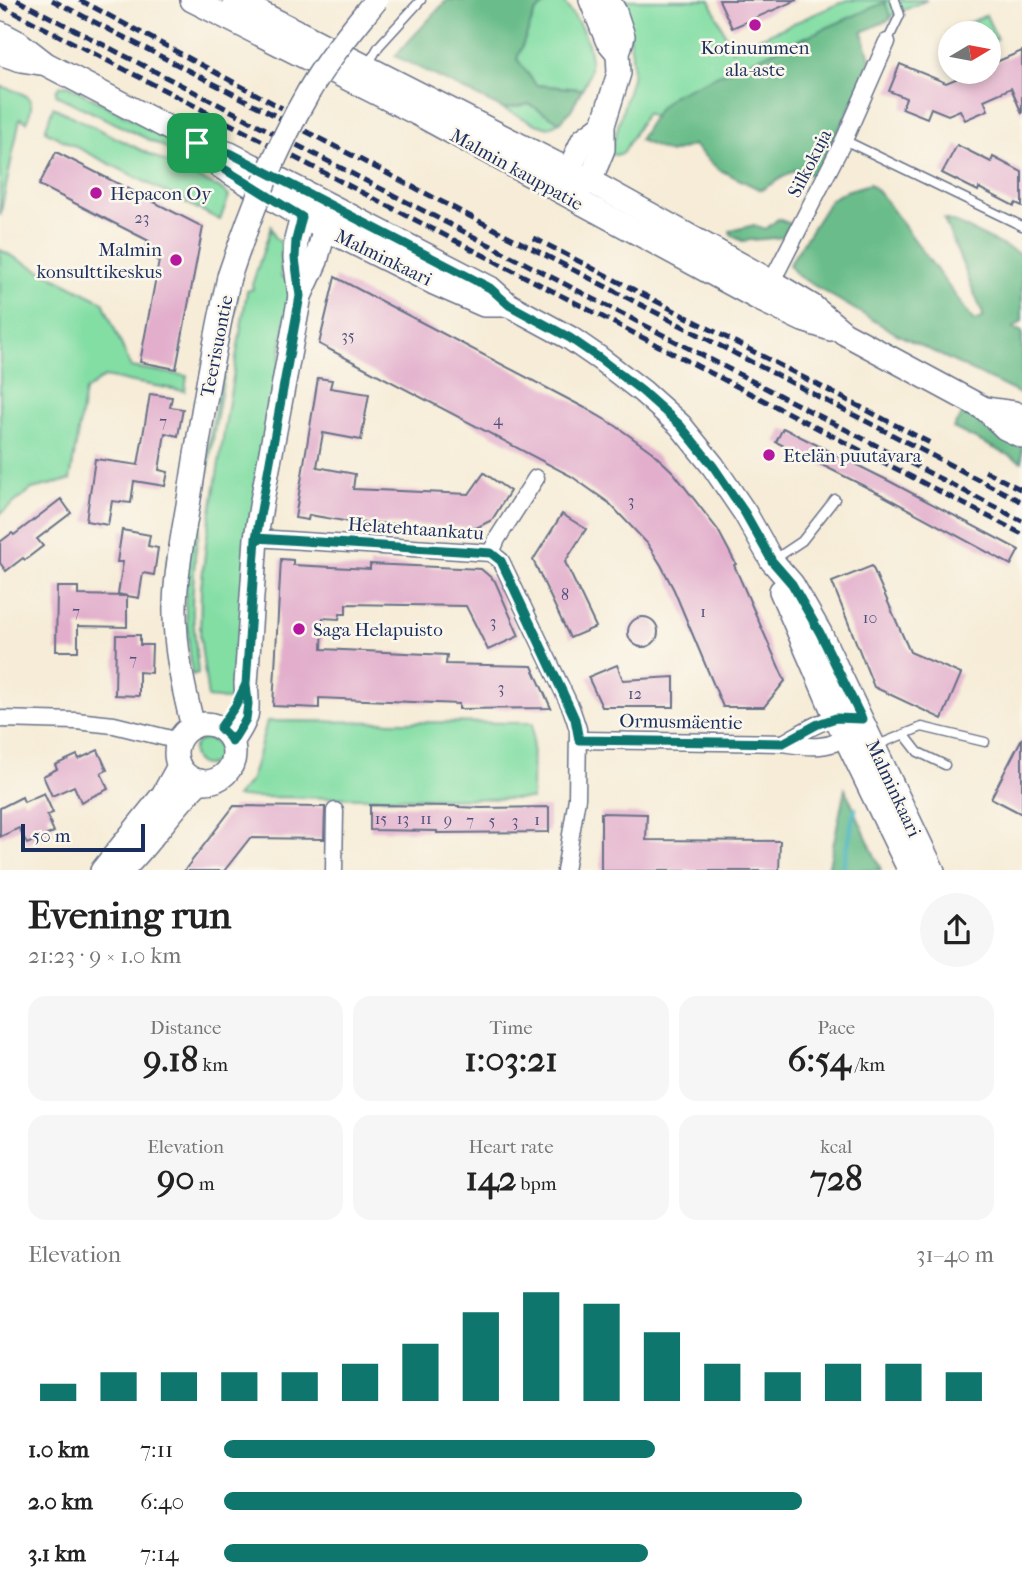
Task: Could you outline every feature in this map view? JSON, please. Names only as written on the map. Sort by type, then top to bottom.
[{"type":"main road","name":"Malmin kauppatie","points":[[192,0],[590,181],[767,291],[803,320],[844,332],[985,409],[1005,428],[1022,436]]},
{"type":"main road","name":"Malmin kauppatie","points":[[235,0],[422,116],[567,196],[767,291]]},
{"type":"main road","name":"Teerisuontie","points":[[186,734],[177,643],[177,578],[215,343],[229,277],[276,152],[310,89],[376,0]]},
{"type":"main road","points":[[591,0],[607,40],[618,53]]},
{"type":"main road","points":[[567,196],[590,181],[603,149],[603,125],[619,73],[618,53],[623,36],[608,0]]},
{"type":"main road","name":"Malminkaari","points":[[0,33],[19,43],[46,64],[197,143],[230,153],[490,288],[509,305],[570,338],[599,358],[680,425],[713,466],[745,513],[772,561],[792,584],[820,633],[933,870]]},
{"type":"main road","name":"Malminkaari","points":[[0,53],[46,64]]},
{"type":"main road","points":[[567,196],[569,170],[583,140],[603,125]]},
{"type":"main road","name":"Malminkaari","points":[[197,143],[221,167],[302,217],[484,305],[509,305]]},
{"type":"main road","points":[[300,296],[295,258],[296,240],[302,217],[324,203]]},
{"type":"main road","points":[[226,735],[246,719],[256,538],[300,296],[316,261],[325,228],[324,203]]},
{"type":"main road","name":"Malmin kauppatie","points":[[985,409],[1022,416]]},
{"type":"main road","name":"Malminkaari","points":[[772,561],[781,590],[841,728],[909,870]]},
{"type":"main road","points":[[204,724],[226,735],[234,754],[233,760],[228,771],[218,779],[201,782],[190,778],[179,766],[176,753],[186,734],[204,724]]},
{"type":"main road","points":[[102,870],[163,795],[179,766]]},
{"type":"main road","points":[[121,870],[187,794],[201,782]]},
{"type":"street","name":"Silkokuja","points":[[767,291],[844,140],[887,42]]},
{"type":"street","points":[[491,553],[536,478]]},
{"type":"street","name":"Helatehtaankatu","points":[[256,538],[491,553],[501,561],[575,719],[579,740],[578,798],[565,870]]},
{"type":"street","points":[[0,719],[114,724],[186,734]]},
{"type":"street","name":"Ormusmäentie","points":[[579,740],[783,743],[813,747],[841,728],[862,719]]},
{"type":"street","name":"Ormusmäentie","points":[[783,743],[818,724],[841,728]]},
{"type":"street","points":[[334,870],[335,811]]},
{"type":"lane","points":[[361,76],[379,46],[421,0]]},
{"type":"lane","points":[[887,42],[900,15],[895,0]]},
{"type":"lane","points":[[844,140],[1022,226]]},
{"type":"lane","points":[[772,561],[802,541],[835,499]]},
{"type":"lane","points":[[875,746],[922,727],[985,742]]},
{"type":"lane","points":[[904,734],[918,752],[945,765]]},
{"type":"green space","points":[[447,0],[549,0],[535,13],[517,59],[536,85],[582,89],[571,110],[560,122],[529,104],[503,109],[395,56]]},
{"type":"green space","points":[[549,0],[562,0],[588,43],[591,63],[582,89],[536,85],[517,59],[535,13]]},
{"type":"green space","points":[[615,0],[710,0],[732,50],[847,0],[927,0],[657,118],[646,113],[623,153],[616,155],[610,154],[633,67],[629,38]]},
{"type":"green space","points":[[885,2],[891,19],[862,32],[870,58],[869,69],[816,176],[795,170],[761,190],[718,169],[693,145],[670,153],[639,140],[659,108],[673,95]]},
{"type":"green space","points":[[986,15],[989,21],[973,21]]},
{"type":"green space","points":[[67,85],[180,144],[207,163],[205,171],[162,146],[56,95],[59,87]]},
{"type":"green space","points":[[0,86],[23,94],[31,105],[27,122],[20,118],[0,216]]},
{"type":"green space","points":[[529,104],[560,122],[548,128],[503,109]]},
{"type":"green space","points":[[53,107],[223,190],[229,196],[220,220],[45,131]]},
{"type":"green space","points":[[870,184],[883,197],[974,321],[984,317],[944,219],[1022,255],[1022,321],[1013,329],[1022,331],[1022,395],[897,334],[798,276],[789,265],[831,199]]},
{"type":"green space","points":[[778,219],[791,224],[784,237],[742,241],[731,235],[730,231],[754,225],[766,229]]},
{"type":"green space","points":[[271,227],[275,238],[281,242],[281,277],[289,279],[290,287],[240,650],[230,700],[208,698],[200,637],[201,588],[207,536],[247,291],[253,289]]},
{"type":"green space","points":[[0,250],[103,302],[131,367],[187,376],[185,391],[104,377],[85,391],[70,480],[32,489],[0,514]]},
{"type":"green space","points":[[236,293],[238,294],[195,555],[192,603],[198,673],[192,675],[185,602],[190,548]]},
{"type":"green space","points":[[963,412],[1022,445],[1022,462],[953,428]]},
{"type":"green space","points":[[267,721],[533,723],[532,799],[236,797],[250,781]]},
{"type":"green space","points":[[206,739],[215,743],[219,752],[215,761],[206,765],[197,761],[193,752],[197,743]]},
{"type":"green space","points":[[845,789],[881,870],[828,870]]},
{"type":"building","points":[[719,0],[797,0],[732,28]]},
{"type":"building","points":[[1022,51],[1022,114],[1011,88],[984,100],[988,110],[965,120],[960,110],[948,115],[931,108],[927,118],[902,108],[906,98],[889,91],[900,64],[938,80],[938,84],[1001,84],[1001,60]]},
{"type":"building","points":[[957,145],[991,162],[993,157],[1022,172],[1022,206],[1016,203],[1014,206],[942,173]]},
{"type":"building","name":"Malmin konsulttikeskus","points":[[56,152],[203,227],[176,369],[140,362],[159,261],[146,246],[149,241],[39,185]]},
{"type":"building","points":[[335,277],[585,408],[652,452],[673,472],[718,530],[736,564],[734,565],[785,681],[764,707],[723,707],[661,565],[647,543],[609,503],[571,476],[319,344]]},
{"type":"building","points":[[318,378],[332,380],[330,388],[369,394],[361,440],[323,433],[317,467],[355,474],[353,489],[469,494],[484,473],[510,491],[492,520],[476,528],[350,522],[309,515],[308,520],[295,518]]},
{"type":"building","points":[[150,394],[172,397],[170,407],[183,409],[178,436],[165,433],[159,470],[168,472],[165,486],[134,481],[131,503],[112,501],[108,525],[86,521],[95,459],[138,465]]},
{"type":"building","points":[[783,428],[1019,550],[1011,565],[882,495],[776,442]]},
{"type":"building","points":[[61,499],[71,513],[37,539],[43,546],[6,571],[0,563],[0,542],[12,533],[14,535]]},
{"type":"building","points":[[562,514],[586,529],[565,562],[596,627],[570,638],[533,560]]},
{"type":"building","points":[[122,530],[150,535],[148,546],[158,548],[154,575],[143,573],[139,598],[118,594],[123,562],[117,562]]},
{"type":"building","points":[[281,559],[293,560],[293,565],[370,569],[370,564],[481,569],[495,581],[519,636],[488,650],[466,606],[346,604],[346,614],[340,614],[339,619],[323,618],[322,649],[447,655],[446,664],[532,666],[551,708],[459,709],[459,704],[319,698],[319,708],[273,706]]},
{"type":"building","points":[[872,566],[910,652],[961,674],[942,719],[874,687],[832,582]]},
{"type":"building","points":[[57,587],[78,587],[78,595],[127,596],[127,627],[78,626],[78,651],[56,651]]},
{"type":"building","points":[[643,617],[649,618],[657,626],[657,638],[649,646],[643,647],[637,646],[629,638],[628,632],[629,626],[637,618]]},
{"type":"building","points":[[116,635],[140,635],[140,645],[152,645],[151,673],[139,672],[139,696],[115,695]]},
{"type":"building","points":[[617,665],[623,680],[674,677],[674,707],[602,707],[588,677]]},
{"type":"building","points":[[1022,738],[1022,814],[991,798]]},
{"type":"building","points":[[98,750],[107,770],[101,773],[108,789],[81,802],[74,786],[52,796],[43,776],[57,769],[55,765],[77,755],[79,759]]},
{"type":"building","points":[[44,793],[53,813],[47,815],[54,832],[27,844],[19,828],[0,837],[0,808],[22,797],[24,802]]},
{"type":"building","points":[[370,805],[549,807],[549,832],[437,833],[370,830]]},
{"type":"building","points":[[234,806],[325,807],[324,839],[250,838],[225,870],[185,870]]},
{"type":"building","points":[[601,813],[647,814],[646,840],[780,841],[779,870],[601,870]]},
{"type":"waterway","points":[[842,870],[855,809]]},
{"type":"railway","points":[[17,0],[1022,521]]},
{"type":"railway","points":[[52,0],[1022,502]]},
{"type":"railway","points":[[80,0],[282,108]]},
{"type":"railway","points":[[0,5],[1022,534]]},
{"type":"railway","points":[[534,238],[932,444]]},
{"type":"railway","points":[[985,471],[1022,490]]},
{"type":"place","name":"Kotinummen ala-aste","points":[[755,25]]},
{"type":"place","name":"Hepacon Oy","points":[[96,193]]},
{"type":"place","name":"Malmin konsulttikeskus","points":[[176,260]]},
{"type":"place","name":"Etelän puutavara","points":[[769,455]]},
{"type":"place","name":"Saga Helapuisto","points":[[299,629]]},
{"type":"route","points":[[197,143],[221,167],[302,217],[295,258],[300,296],[256,538],[249,632],[246,684],[248,704],[246,719],[232,742],[220,728],[246,684],[256,538],[491,553],[496,556],[501,561],[575,719],[579,740],[783,743],[818,724],[836,718],[862,719],[820,633],[792,584],[772,561],[745,513],[713,466],[680,425],[642,391],[570,338],[509,305],[490,288],[230,153],[197,143]]}]
